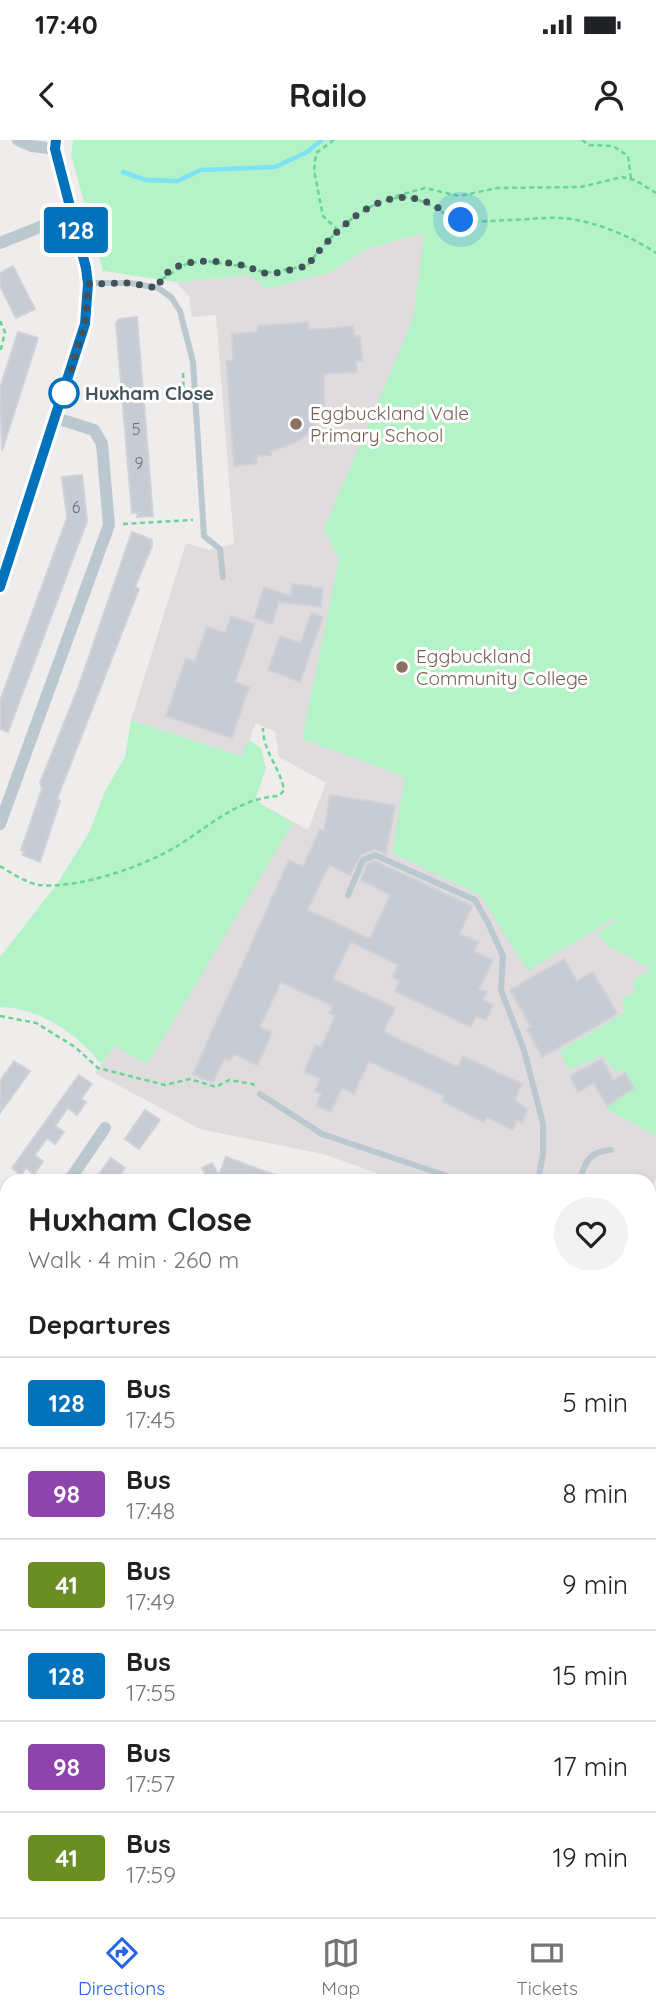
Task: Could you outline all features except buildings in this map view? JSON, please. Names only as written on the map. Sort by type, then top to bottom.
[{"type":"street","points":[[0,587],[85,324],[88,284],[83,253],[70,215],[55,145],[32,146],[18,140]]},
{"type":"street","points":[[0,243],[70,215]]},
{"type":"street","points":[[0,824],[109,524],[102,444],[94,430],[56,418]]},
{"type":"street","points":[[74,1174],[105,1128]]},
{"type":"lane","points":[[88,284],[130,283],[158,288],[171,297],[180,311],[193,362],[204,536],[220,550],[223,577]]},
{"type":"lane","points":[[348,895],[363,860],[375,855],[475,900],[503,956],[501,990],[524,1050],[538,1102],[543,1124],[543,1154],[539,1174]]},
{"type":"lane","points":[[260,1094],[322,1134],[441,1174]]},
{"type":"lane","points":[[582,1174],[588,1157],[599,1151],[611,1150]]},
{"type":"path","points":[[334,140],[316,153],[314,170],[323,216],[340,231]]},
{"type":"path","points":[[582,140],[589,145],[613,146],[628,156],[631,179]]},
{"type":"path","points":[[158,288],[160,280],[186,264],[223,263],[265,273],[307,266],[322,245],[363,211],[425,188],[459,196],[496,188],[581,187],[615,178],[631,179],[656,193]]},
{"type":"path","points":[[390,200],[410,197],[423,200],[461,220],[563,218],[614,232],[656,253]]},
{"type":"path","points":[[0,321],[5,332],[0,353]]},
{"type":"path","points":[[109,524],[203,519]]},
{"type":"path","points":[[0,873],[2,868],[37,885],[98,877],[176,846],[256,797],[279,796],[284,790],[281,775],[268,754],[264,728]]},
{"type":"path","points":[[0,1016],[36,1023],[75,1047],[98,1068],[164,1086],[190,1079],[216,1087],[229,1080],[253,1084],[260,1094]]},
{"type":"shaded area","name":"Eggbuckland Community College","points":[[424,233],[656,613],[656,1174],[379,1174],[323,1154],[200,1129],[95,1073],[115,1046],[261,804],[308,830],[326,783],[279,757],[275,732],[256,723],[242,757],[131,720],[186,543],[209,550],[234,544],[216,315],[192,317],[189,296],[176,282],[250,275],[329,273],[366,249]]},
{"type":"green space","points":[[73,140],[656,140],[656,1136],[605,1108],[634,1089],[624,1071],[614,1071],[603,1055],[569,1070],[560,1051],[624,1013],[622,998],[635,992],[633,980],[651,969],[608,946],[597,933],[616,921],[616,917],[528,971],[480,895],[392,853],[405,777],[302,739],[339,559],[324,529],[413,319],[424,233],[366,249],[329,273],[267,289],[250,275],[176,282],[103,271],[71,155]]},
{"type":"green space","points":[[131,720],[241,756],[249,740],[261,748],[266,769],[256,797],[261,804],[293,823],[147,1065],[115,1046],[101,1064],[69,1033],[43,1017],[15,1008],[0,1007],[0,957],[57,884],[90,831],[105,791],[125,757]]},
{"type":"waterway","points":[[123,172],[146,180],[177,181],[201,170],[275,167],[307,152],[322,140]]},
{"type":"bus line","name":"128","points":[[0,587],[85,324],[88,284],[86,268],[70,215],[55,149],[56,140]]},
{"type":"place","name":"Huxham Close","points":[[64,393]]},
{"type":"place","name":"Eggbuckland Vale Primary School","points":[[296,424]]},
{"type":"place","name":"Eggbuckland Community College","points":[[402,667]]},
{"type":"route","points":[[64,393],[85,324],[88,284],[130,283],[158,288],[160,280],[175,268],[204,261],[248,267],[265,273],[307,266],[322,245],[363,211],[395,198],[423,200],[461,220]]}]
